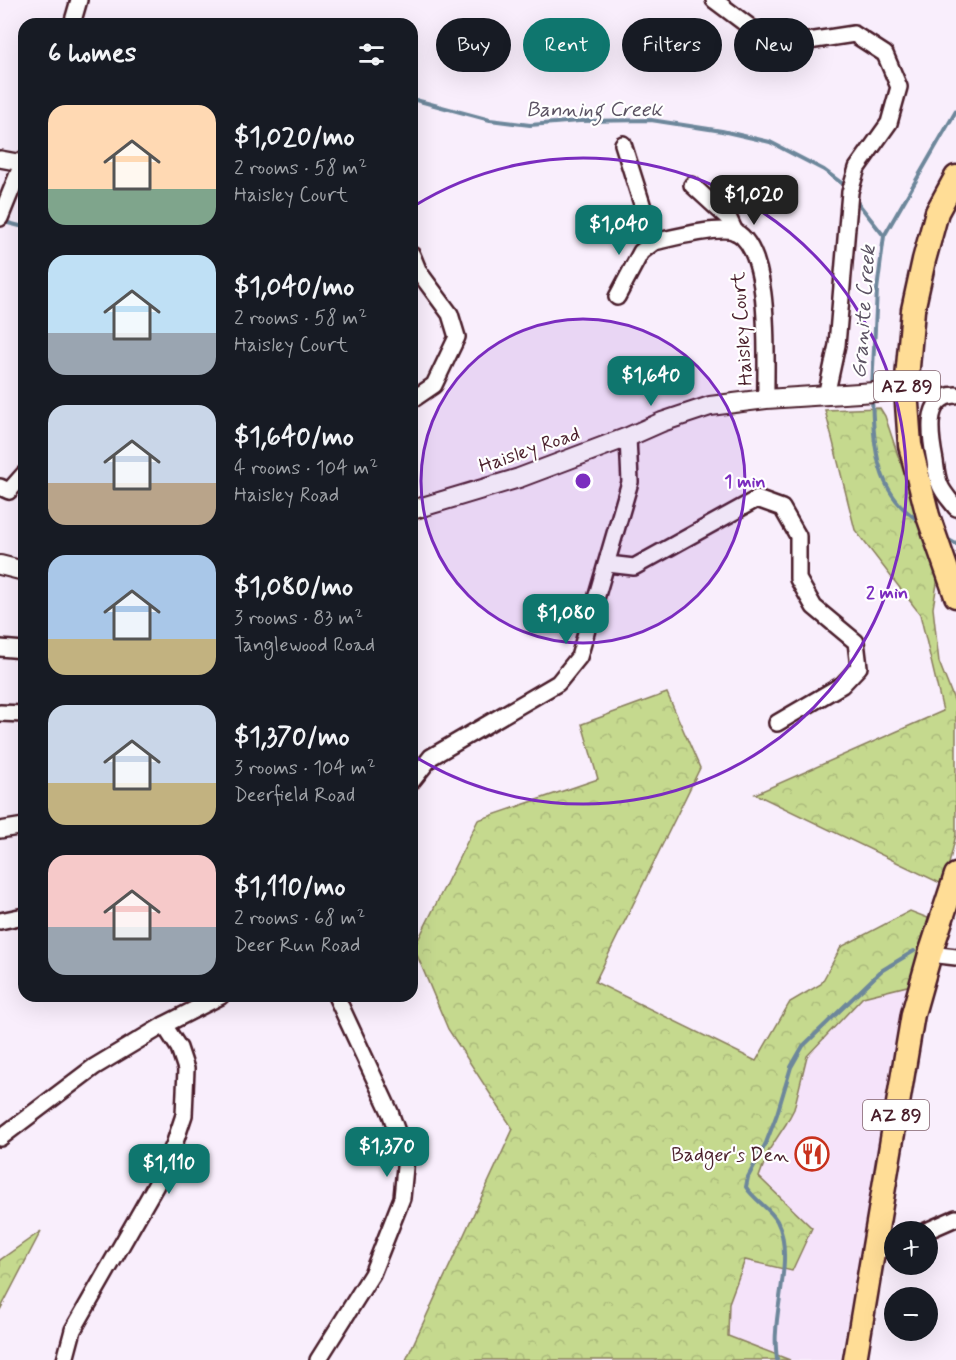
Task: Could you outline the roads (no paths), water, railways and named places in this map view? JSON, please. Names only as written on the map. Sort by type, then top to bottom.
[{"type":"main road","name":"AZ 89","points":[[956,177],[937,212],[924,260],[913,310],[906,390],[910,445],[928,516],[956,596]]},
{"type":"main road","name":"AZ 89","points":[[855,1360],[913,1014],[956,875]]},
{"type":"street","points":[[74,18],[79,0]]},
{"type":"street","points":[[714,0],[762,36],[789,44],[854,34],[885,54],[899,87],[889,123],[857,168],[850,192],[837,345],[826,396]]},
{"type":"street","points":[[623,144],[654,242]]},
{"type":"street","points":[[0,159],[18,161]]},
{"type":"street","points":[[0,218],[18,173]]},
{"type":"street","name":"Haisley Court","points":[[692,185],[729,219],[735,232],[748,244],[758,261],[764,296],[766,399]]},
{"type":"street","points":[[617,297],[641,252],[654,242],[697,232],[735,232]]},
{"type":"street","points":[[418,270],[450,314],[457,337],[434,385],[418,396]]},
{"type":"street","name":"Haisley Road","points":[[418,508],[519,478],[662,422],[710,406],[766,399],[906,390]]},
{"type":"street","points":[[956,395],[949,395],[939,402],[932,412],[930,435],[940,485],[956,508]]},
{"type":"street","points":[[418,773],[431,757],[558,683],[579,657],[608,564],[630,482],[628,437]]},
{"type":"street","points":[[0,487],[9,491],[18,481]]},
{"type":"street","points":[[608,564],[634,567],[757,499],[782,508],[798,536],[798,579],[814,607],[856,642],[859,667],[843,685],[777,723]]},
{"type":"street","points":[[0,566],[18,570]]},
{"type":"street","points":[[0,648],[18,650]]},
{"type":"street","points":[[0,713],[18,714]]},
{"type":"street","points":[[0,830],[18,827]]},
{"type":"street","points":[[0,921],[18,917]]},
{"type":"street","points":[[930,954],[956,957]]},
{"type":"street","points":[[0,1138],[94,1066],[164,1025],[209,1002]]},
{"type":"street","points":[[318,1360],[372,1274],[402,1198],[406,1157],[390,1112],[339,1002]]},
{"type":"street","points":[[65,1360],[73,1330],[156,1185],[174,1145],[184,1115],[186,1069],[179,1048],[164,1025]]},
{"type":"street","points":[[938,1226],[956,1218]]},
{"type":"street","points":[[872,1254],[884,1249]]},
{"type":"waterway","name":"Banning Creek","points":[[418,101],[490,120],[530,125],[579,121],[651,120],[722,131],[770,142],[824,170],[847,187]]},
{"type":"waterway","name":"Banning Creek","points":[[872,387],[877,290],[884,236],[956,111]]},
{"type":"waterway","name":"Banning Creek","points":[[854,198],[884,236]]},
{"type":"waterway","name":"Banning Creek","points":[[4,222],[18,226]]},
{"type":"waterway","name":"Granite Creek","points":[[872,398],[876,450],[885,482],[904,509],[918,520]]},
{"type":"waterway","name":"Granite Creek","points":[[947,539],[956,544]]},
{"type":"waterway","name":"Granite Creek","points":[[777,1360],[777,1319],[784,1261],[782,1233],[770,1212],[746,1187],[748,1177],[766,1143],[791,1067],[803,1046],[881,971],[914,951]]},
{"type":"place","name":"Badger's Den","points":[[812,1154]]}]
